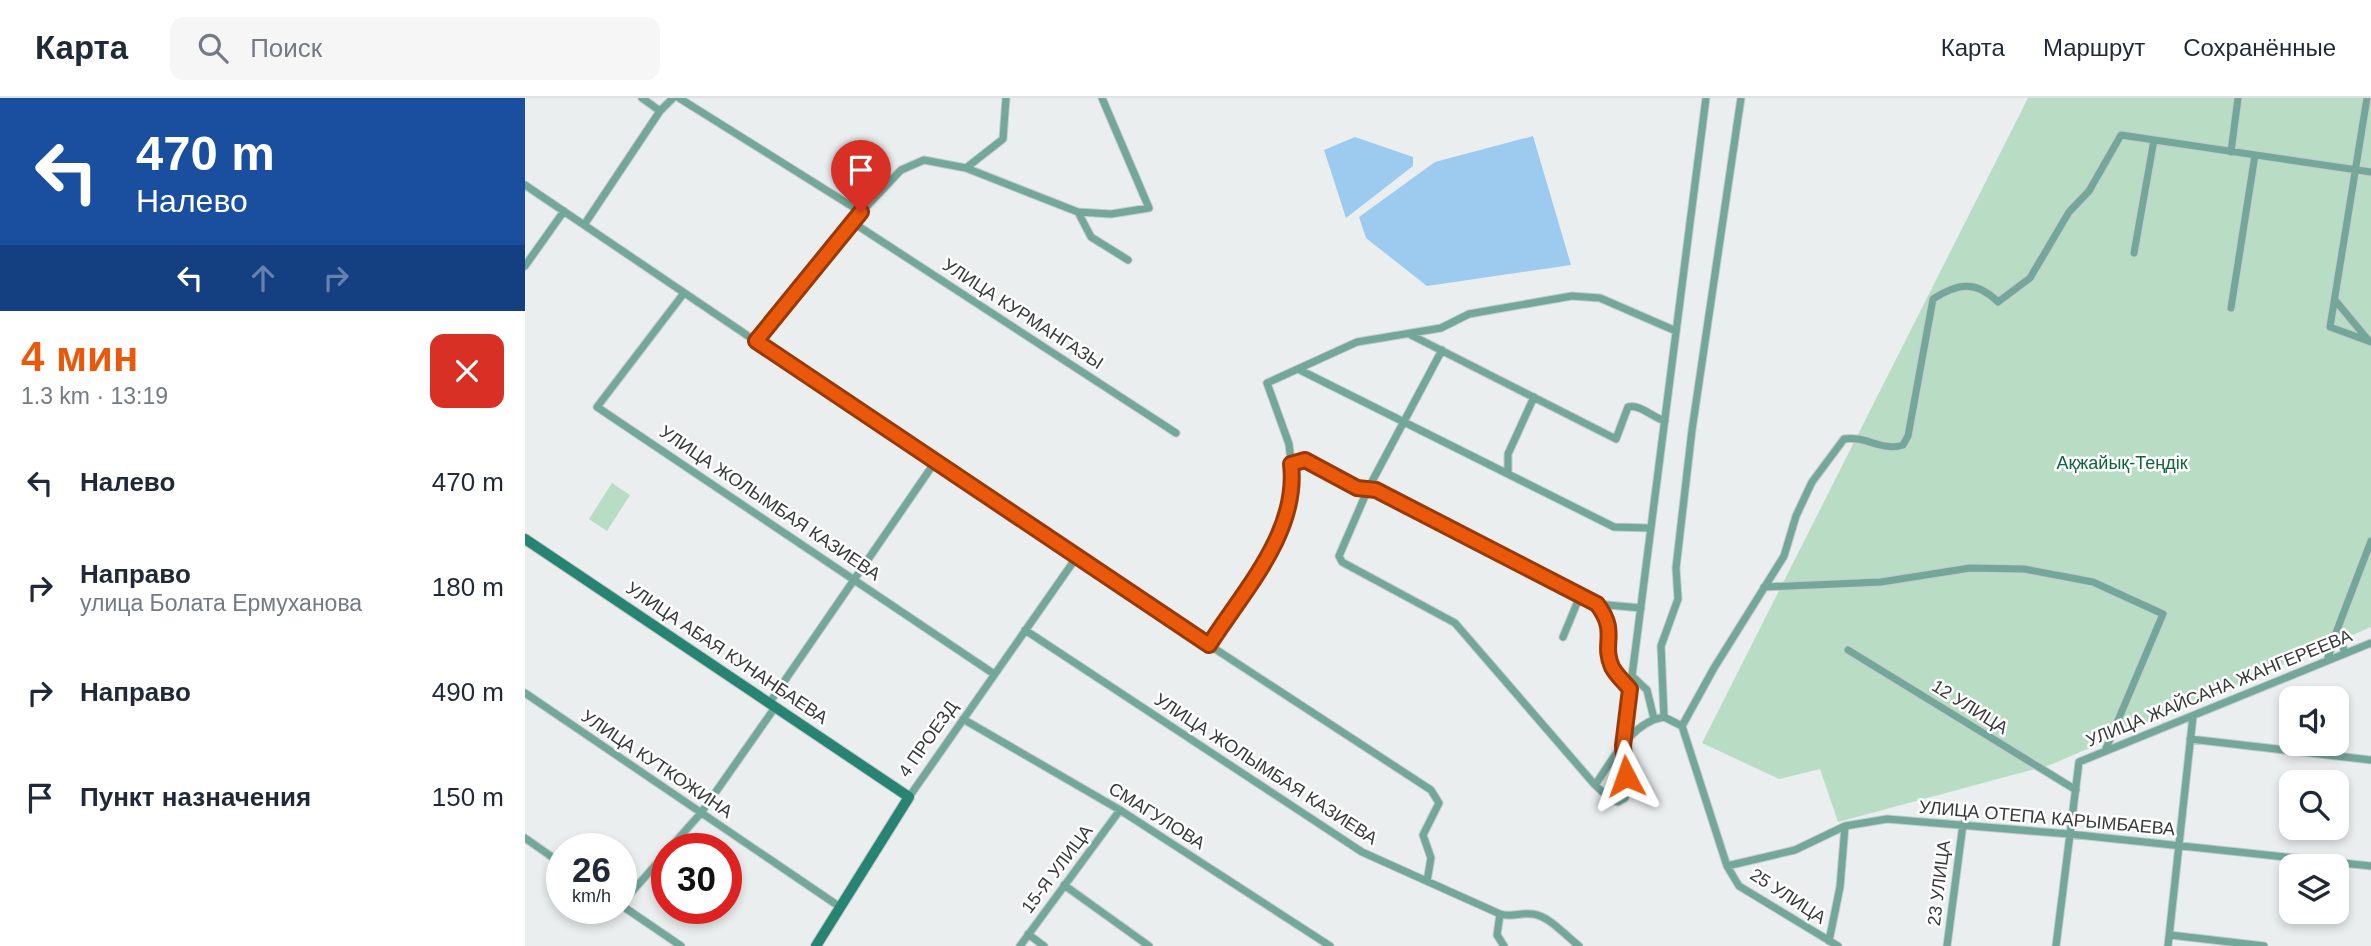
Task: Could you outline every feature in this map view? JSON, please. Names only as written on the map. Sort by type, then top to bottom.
[{"type":"street","points":[[642,98],[660,111]]},
{"type":"street","points":[[584,225],[660,111],[673,98]]},
{"type":"street","points":[[679,98],[861,212]]},
{"type":"street","points":[[966,168],[1003,139],[1006,98]]},
{"type":"street","points":[[756,341],[861,212],[901,170],[924,160],[966,168],[1078,212],[1111,214],[1149,208],[1102,98]]},
{"type":"street","points":[[1442,350],[1368,489],[1341,549],[1342,562],[1455,623],[1595,785],[1610,799],[1618,802],[1625,798],[1623,746],[1706,98]]},
{"type":"street","points":[[1664,718],[1661,646],[1678,599],[1676,568],[1692,430],[1741,98]]},
{"type":"street","points":[[2231,152],[2238,98]]},
{"type":"street","points":[[2367,98],[2330,327],[2370,342]]},
{"type":"street","points":[[1727,866],[1682,726],[1714,668],[1784,556],[1796,516],[1812,482],[1845,439],[1853,437],[1892,449],[1903,445],[1908,436],[1933,299],[1949,288],[1968,286],[1986,289],[1998,302],[2029,278],[2069,212],[2089,191],[2121,135],[2371,172]]},
{"type":"street","points":[[2134,253],[2154,140]]},
{"type":"street","points":[[2231,308],[2255,155]]},
{"type":"street","points":[[525,185],[1076,558],[1431,790],[1439,803],[1423,835],[1431,858],[1427,881]]},
{"type":"street","points":[[525,266],[564,211]]},
{"type":"street","points":[[1078,212],[1091,237],[1128,260]]},
{"type":"street","name":"УЛИЦА КУРМАНГАЗЫ","points":[[852,222],[1176,433]]},
{"type":"street","name":"УЛИЦА ЖОЛЫМБАЯ КАЗИЕВА","points":[[684,293],[597,407],[994,674]]},
{"type":"street","points":[[1209,645],[1278,543],[1289,511],[1293,480],[1289,444],[1267,383],[1357,342],[1440,328],[1469,314],[1572,296],[1600,298],[1676,331]]},
{"type":"street","points":[[2335,300],[2370,342]]},
{"type":"street","points":[[1408,333],[1616,439],[1627,407],[1642,408],[1650,416],[1665,421]]},
{"type":"street","points":[[1300,370],[1614,527],[1651,528]]},
{"type":"street","points":[[1508,474],[1508,454],[1534,397]]},
{"type":"street","points":[[1291,464],[1305,460],[1357,488],[1376,490],[1597,604],[1641,608]]},
{"type":"street","points":[[683,833],[701,813],[935,462]]},
{"type":"street","name":"УЛИЦА АБАЯ КУНАНБАЕВА","points":[[525,539],[909,797]]},
{"type":"street","points":[[2327,661],[2371,541]]},
{"type":"street","name":"4 ПРОЕЗД","points":[[817,946],[909,797],[1076,558]]},
{"type":"street","points":[[1765,587],[1881,582],[1970,568],[2024,569],[2093,582],[2163,614],[2105,751]]},
{"type":"street","points":[[1563,637],[1580,596]]},
{"type":"street","points":[[1597,604],[1610,624],[1608,644],[1613,668],[1630,689]]},
{"type":"street","name":"УЛИЦА ЖОЛЫМБАЯ КАЗИЕВА","points":[[1025,630],[1362,852],[1500,914],[1517,916],[1531,913],[1542,917],[1579,946]]},
{"type":"street","points":[[2337,630],[2345,653]]},
{"type":"street","name":"УЛИЦА ЖАЙСАНА ЖАНГЕРЕЕВА","points":[[2076,790],[2080,762],[2371,643]]},
{"type":"street","name":"12 УЛИЦА","points":[[1848,650],[2076,790]]},
{"type":"street","points":[[1632,676],[1647,690],[1654,719]]},
{"type":"street","name":"УЛИЦА КУТКОЖИНА","points":[[525,693],[840,908]]},
{"type":"street","points":[[2168,946],[2193,716]]},
{"type":"street","points":[[1595,785],[1623,746],[1654,719],[1664,718],[1682,726]]},
{"type":"street","name":"СМАГУЛОВА","points":[[963,719],[1120,810],[1330,946]]},
{"type":"street","points":[[2190,739],[2371,760]]},
{"type":"street","points":[[2056,946],[2076,790]]},
{"type":"street","name":"15-Я УЛИЦА","points":[[1020,946],[1120,810]]},
{"type":"street","name":"УЛИЦА ОТЕПА КАРЫМБАЕВА","points":[[1727,866],[1795,850],[1845,826],[1887,819],[2069,834],[2371,866]]},
{"type":"street","name":"23 УЛИЦА","points":[[1947,946],[1963,824]]},
{"type":"street","points":[[1829,941],[1840,887],[1845,826]]},
{"type":"street","points":[[525,838],[546,853]]},
{"type":"street","name":"25 УЛИЦА","points":[[1727,866],[1739,886],[1838,946]]},
{"type":"street","points":[[637,886],[651,870]]},
{"type":"street","points":[[1064,885],[1149,946]]},
{"type":"street","points":[[1500,914],[1497,935],[1504,946]]},
{"type":"street","points":[[637,915],[681,946]]},
{"type":"street","points":[[1028,934],[1044,946]]},
{"type":"street","points":[[2170,935],[2264,946]]},
{"type":"green space","name":"Ақжайық-Теңдік","points":[[2028,98],[2371,98],[2371,627],[2050,765],[1838,822],[1820,769],[1779,779],[1702,743]]},
{"type":"green space","points":[[612,483],[630,495],[607,531],[589,519]]},
{"type":"water","points":[[1533,136],[1571,265],[1427,286],[1366,238],[1359,217],[1435,162]]},
{"type":"water","points":[[1355,137],[1413,157],[1413,166],[1346,218],[1324,150]]},
{"type":"route","points":[[861,212],[756,341],[1209,645],[1278,543],[1289,511],[1293,480],[1291,464],[1305,460],[1357,488],[1376,490],[1597,604],[1610,624],[1608,644],[1613,668],[1630,689],[1623,746],[1626,776]]}]
